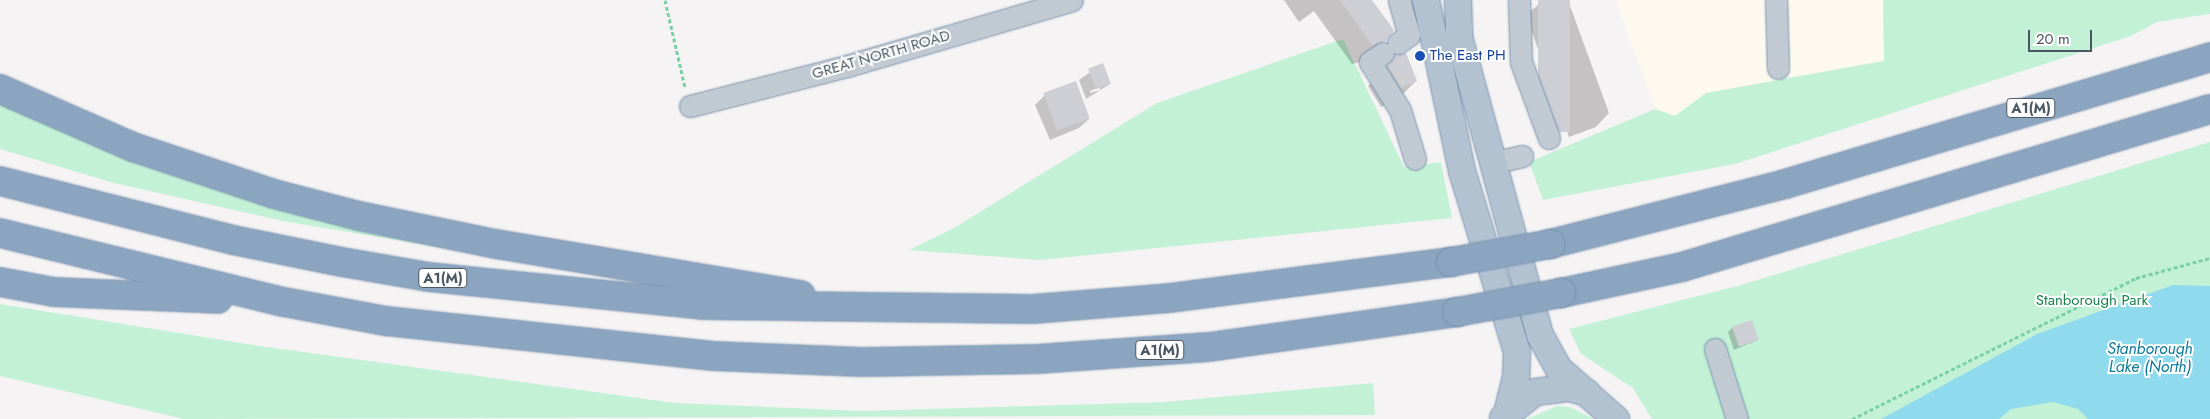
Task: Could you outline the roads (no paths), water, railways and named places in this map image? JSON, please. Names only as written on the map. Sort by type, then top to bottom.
[{"type":"highway","name":"A1(M)","points":[[0,181],[233,240],[429,277],[703,305],[896,311],[1033,309],[1159,299],[1450,262],[1550,244],[1785,184],[2210,56]]},
{"type":"highway","name":"A1(M)","points":[[0,89],[133,147],[274,194],[358,216],[496,244],[896,311]]},
{"type":"highway","name":"A1(M)","points":[[0,233],[284,302],[523,339],[713,356],[861,362],[1036,359],[1209,347],[1457,312],[1561,293],[1682,267],[2210,108]]},
{"type":"highway","name":"A1(M)","points":[[0,282],[54,292],[284,302]]},
{"type":"main road","points":[[1426,0],[1462,171],[1517,352],[1516,377],[1504,416]]},
{"type":"main road","points":[[1458,0],[1459,37],[1540,335],[1559,369],[1616,419]]},
{"type":"main road","points":[[1504,416],[1535,392],[1552,388],[1586,393]]},
{"type":"street","name":"GREAT NORTH ROAD","points":[[690,106],[848,66],[1072,0]]},
{"type":"street","points":[[1399,0],[1409,35],[1370,62],[1400,110],[1414,159]]},
{"type":"street","points":[[1518,0],[1521,62],[1549,138]]},
{"type":"street","points":[[1776,0],[1778,68]]},
{"type":"street","points":[[1492,163],[1522,156]]},
{"type":"street","points":[[1715,349],[1737,419]]},
{"type":"water","name":"Stanborough Lake (North)","points":[[2173,285],[2210,286],[2210,419],[2088,419],[2078,409],[2053,402],[2011,409],[1999,419],[1881,419],[2037,334]]},
{"type":"place","name":"The East PH","points":[[1420,56]]},
{"type":"park label","name":"Stanborough Park","points":[[2092,301]]}]
